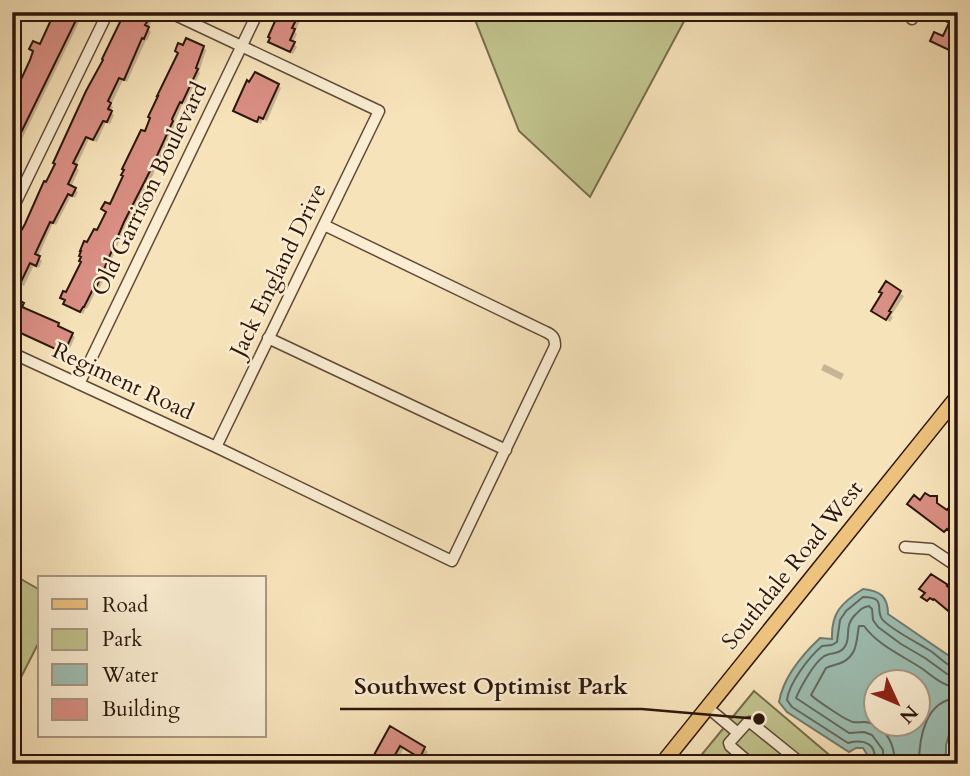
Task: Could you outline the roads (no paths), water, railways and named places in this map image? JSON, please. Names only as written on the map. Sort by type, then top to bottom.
[{"type":"main road","name":"Southdale Road West","points":[[662,764],[958,396]]},
{"type":"street","points":[[12,210],[108,12]]},
{"type":"street","points":[[169,12],[242,46]]},
{"type":"street","name":"Old Garrison Boulevard","points":[[79,384],[258,12]]},
{"type":"street","name":"Jack England Drive","points":[[216,447],[379,111],[242,46]]},
{"type":"street","points":[[268,338],[506,450],[555,346],[552,335],[324,225]]},
{"type":"street","name":"Regiment Road","points":[[12,353],[216,447],[452,561],[506,450]]},
{"type":"street","points":[[905,547],[931,549],[958,567]]},
{"type":"street","points":[[707,707],[738,733]]},
{"type":"street","points":[[751,764],[729,743],[750,722],[802,764]]},
{"type":"water","points":[[863,589],[878,593],[885,599],[888,614],[958,662],[958,720],[946,745],[946,764],[867,764],[868,756],[863,748],[849,752],[787,712],[779,702],[794,667],[820,638],[832,639],[833,622],[843,604]]},
{"type":"waterway","points":[[707,759],[712,764]]},
{"type":"place","name":"Southwest Optimist Park","points":[[759,719]]}]
